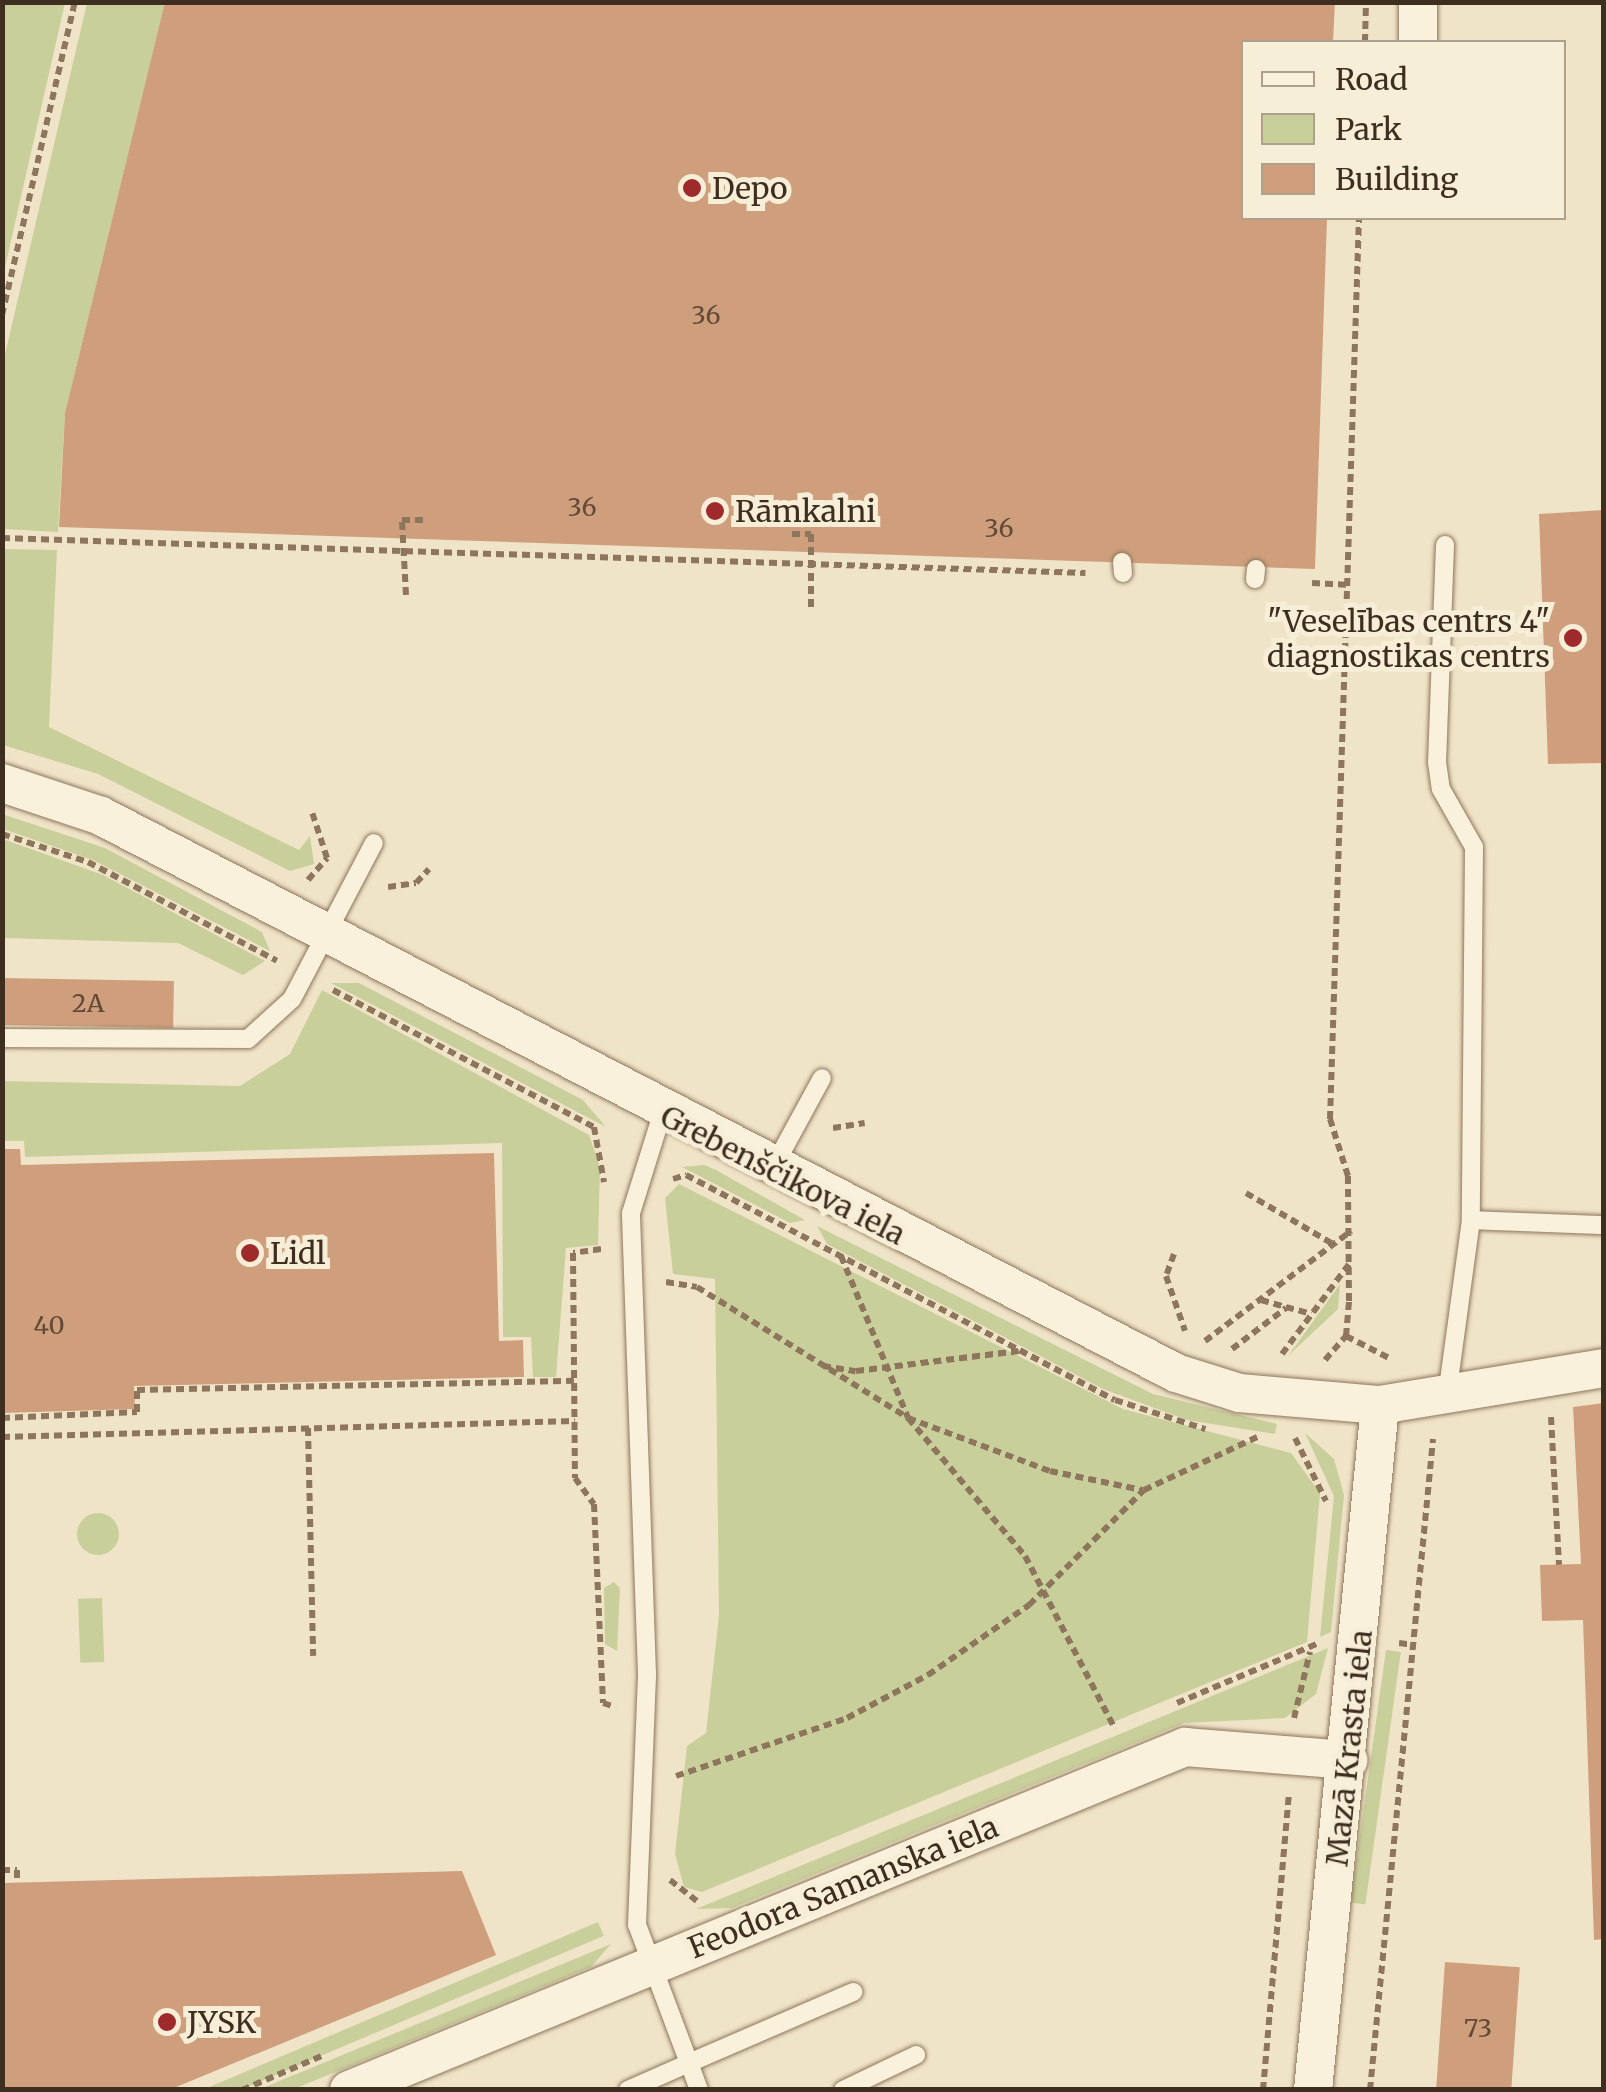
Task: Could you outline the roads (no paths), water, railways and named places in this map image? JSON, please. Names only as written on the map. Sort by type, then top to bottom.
[{"type":"street","points":[[1418,2],[1418,40]]},
{"type":"street","name":"Grebenščikova iela","points":[[2,783],[101,816],[662,1114],[1176,1373],[1239,1393],[1380,1405],[1448,1387],[1604,1368]]},
{"type":"street","name":"Mazā Krasta iela","points":[[1313,2090],[1380,1405]]},
{"type":"street","name":"Feodora Samanska iela","points":[[349,2090],[1184,1747],[1348,1760]]},
{"type":"lane","points":[[1445,545],[1437,762],[1441,789],[1474,847],[1471,1220],[1448,1387]]},
{"type":"lane","points":[[2,1038],[248,1040],[292,998],[374,843]]},
{"type":"lane","points":[[771,1170],[822,1078]]},
{"type":"lane","points":[[662,1114],[631,1212],[646,1674],[635,1840],[646,1968],[698,2090]]},
{"type":"lane","points":[[1471,1220],[1604,1225]]},
{"type":"lane","points":[[628,2090],[852,1992]]},
{"type":"lane","points":[[843,2090],[916,2055]]},
{"type":"place","name":"Depo","points":[[692,188]]},
{"type":"place","name":"Rāmkalni","points":[[715,511]]},
{"type":"place","name":"\"Veselības centrs 4\" diagnostikas centrs","points":[[1573,638]]},
{"type":"place","name":"Lidl","points":[[250,1253]]},
{"type":"place","name":"JYSK","points":[[167,2022]]}]
